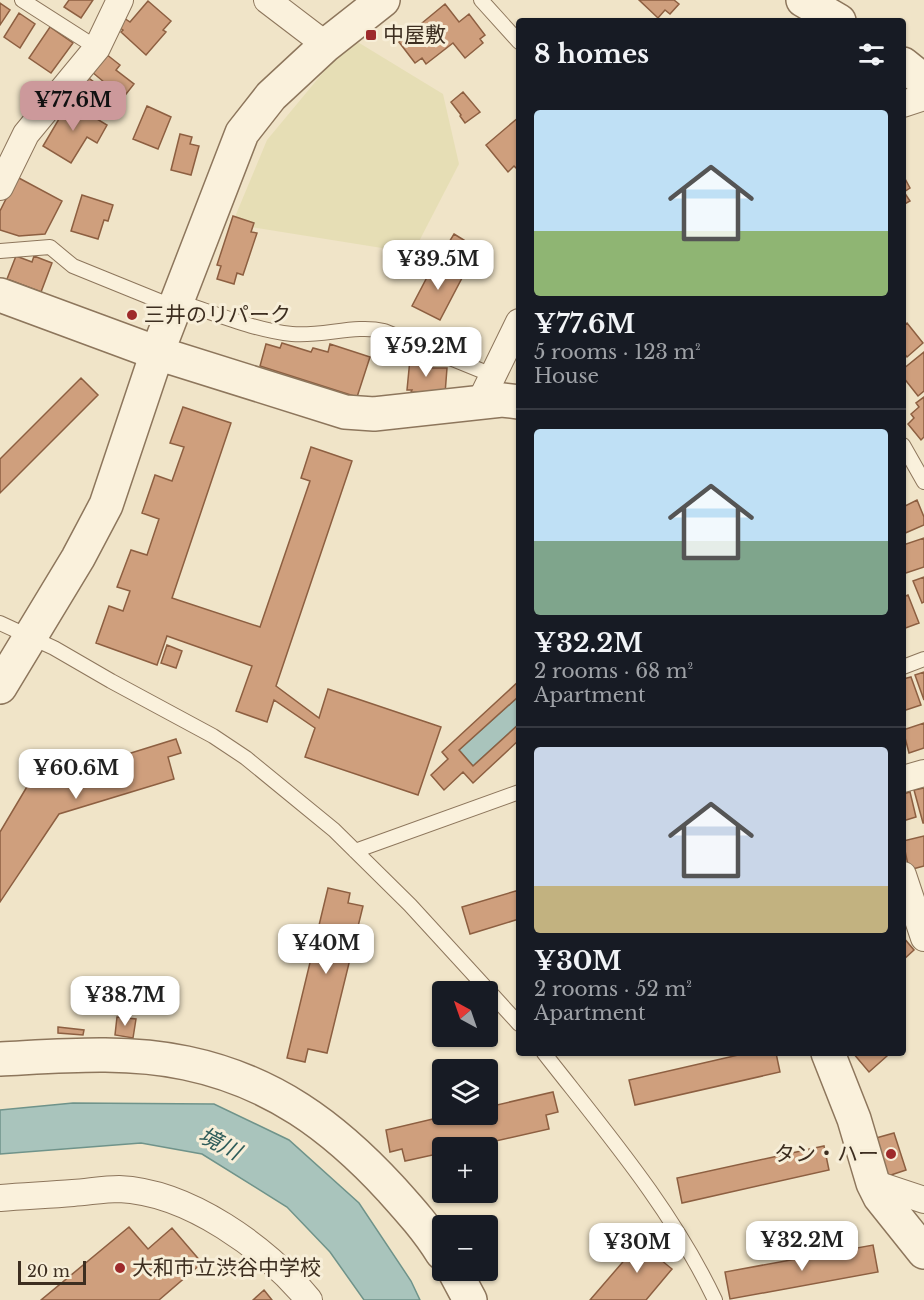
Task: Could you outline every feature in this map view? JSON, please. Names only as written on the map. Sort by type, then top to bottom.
[{"type":"street","points":[[0,187],[26,134],[97,48],[120,0]]},
{"type":"street","points":[[267,0],[326,45]]},
{"type":"street","points":[[0,685],[78,558],[106,505],[157,353],[242,133],[271,96],[326,45],[383,0]]},
{"type":"street","points":[[808,8],[832,18]]},
{"type":"street","points":[[906,66],[924,81]]},
{"type":"street","points":[[906,103],[924,97]]},
{"type":"street","points":[[0,295],[157,353],[359,414],[486,390],[502,400],[516,402]]},
{"type":"street","points":[[486,390],[516,328]]},
{"type":"street","points":[[906,778],[924,773]]},
{"type":"street","points":[[912,889],[924,938]]},
{"type":"street","points":[[0,1059],[82,1055],[144,1058],[185,1063],[234,1077],[271,1092],[329,1129],[364,1160],[406,1206],[432,1240]]},
{"type":"street","points":[[829,1056],[854,1119],[873,1183],[889,1210],[924,1252]]},
{"type":"street","points":[[873,1183],[924,1200]]},
{"type":"street","points":[[0,1198],[119,1190],[153,1194],[181,1203],[252,1246],[285,1274],[309,1300]]},
{"type":"street","points":[[460,1281],[470,1300]]},
{"type":"lane","points":[[22,0],[97,48]]},
{"type":"lane","points":[[481,0],[516,39]]},
{"type":"lane","points":[[0,251],[50,247],[73,266],[175,304],[273,331],[293,334],[384,331],[486,390]]},
{"type":"lane","points":[[906,450],[924,482]]},
{"type":"lane","points":[[0,623],[31,637],[213,736],[273,779],[355,851],[410,905],[516,1021]]},
{"type":"lane","points":[[906,666],[924,659]]},
{"type":"lane","points":[[355,851],[516,793]]},
{"type":"lane","points":[[546,1056],[639,1174],[702,1273],[715,1300]]},
{"type":"shaded area","points":[[356,41],[443,94],[459,164],[413,253],[232,224],[267,140],[326,69]]},
{"type":"water","points":[[516,699],[516,727],[473,766],[459,750]]},
{"type":"water","name":"境川","points":[[73,1103],[214,1104],[289,1140],[359,1203],[411,1281],[420,1300],[364,1300],[330,1252],[287,1207],[202,1154],[141,1143],[0,1154],[0,1110]]},
{"type":"building","points":[[69,0],[93,0],[81,18],[64,7]]},
{"type":"building","points":[[639,0],[674,0],[679,4],[670,14],[665,10],[658,18]]},
{"type":"building","points":[[148,1],[171,21],[163,30],[166,32],[146,55],[117,26],[124,18],[130,22]]},
{"type":"building","points":[[0,3],[10,10],[0,25]]},
{"type":"building","points":[[445,4],[459,22],[469,14],[485,35],[480,39],[483,43],[465,58],[453,43],[426,64],[422,58],[415,63],[399,42]]},
{"type":"building","points":[[19,13],[35,24],[20,48],[4,37]]},
{"type":"building","points":[[50,27],[73,43],[51,73],[29,58]]},
{"type":"building","points":[[106,54],[120,65],[116,70],[134,84],[123,98],[92,72]]},
{"type":"building","points":[[86,76],[106,91],[90,111],[70,95]]},
{"type":"building","points":[[463,92],[480,112],[465,123],[451,102]]},
{"type":"building","points":[[69,102],[107,125],[97,143],[87,137],[71,163],[43,146]]},
{"type":"building","points":[[147,106],[171,117],[158,149],[133,139]]},
{"type":"building","points":[[516,120],[516,168],[514,166],[508,172],[486,145]]},
{"type":"building","points":[[180,134],[192,137],[190,144],[199,146],[191,175],[171,170]]},
{"type":"building","points":[[17,177],[62,201],[45,234],[19,236],[0,230],[0,211]]},
{"type":"building","points":[[82,195],[113,205],[108,221],[104,220],[98,239],[71,231]]},
{"type":"building","points":[[233,216],[254,223],[251,232],[257,233],[243,275],[237,273],[234,284],[217,279],[221,266],[217,265]]},
{"type":"building","points":[[454,234],[472,245],[458,267],[440,257]]},
{"type":"building","points":[[16,256],[32,262],[34,256],[52,263],[41,292],[7,279]]},
{"type":"building","points":[[435,262],[463,276],[440,320],[412,306]]},
{"type":"building","points":[[906,324],[923,343],[907,357],[906,356]]},
{"type":"building","points":[[282,343],[311,352],[313,348],[328,352],[330,344],[370,357],[357,397],[260,366],[266,344],[280,348]]},
{"type":"building","points":[[924,352],[924,391],[918,396],[906,381],[906,367]]},
{"type":"building","points":[[410,359],[432,360],[432,368],[447,368],[445,394],[407,390]]},
{"type":"building","points":[[81,378],[98,395],[0,493],[0,459]]},
{"type":"building","points":[[924,397],[924,437],[921,440],[908,424],[914,418],[911,414],[919,407],[916,403]]},
{"type":"building","points":[[183,407],[231,423],[172,598],[260,627],[310,481],[301,478],[311,447],[352,461],[276,686],[319,718],[328,689],[441,727],[418,795],[305,757],[315,728],[274,700],[267,722],[236,711],[252,666],[167,636],[157,665],[96,643],[109,606],[123,611],[130,591],[117,587],[131,550],[147,555],[159,519],[142,513],[155,475],[172,481],[184,447],[170,443]]},
{"type":"building","points":[[917,500],[924,517],[924,525],[906,533],[906,506]]},
{"type":"building","points":[[924,538],[924,567],[906,573],[906,544]]},
{"type":"building","points":[[924,577],[924,602],[922,603],[913,581]]},
{"type":"building","points":[[908,595],[919,623],[906,628],[906,596]]},
{"type":"building","points":[[167,645],[182,651],[176,668],[161,663]]},
{"type":"building","points":[[924,672],[924,700],[915,675]]},
{"type":"building","points":[[911,677],[921,705],[906,710],[906,678]]},
{"type":"building","points":[[516,684],[516,699],[459,750],[473,766],[516,727],[516,743],[473,783],[463,772],[444,790],[431,775],[448,759],[442,752]]},
{"type":"building","points":[[924,723],[924,748],[909,753],[906,729]]},
{"type":"building","points":[[176,739],[181,753],[168,757],[174,779],[59,814],[0,902],[0,832],[28,785]]},
{"type":"building","points":[[924,788],[924,823],[923,823],[914,790]]},
{"type":"building","points":[[910,792],[916,817],[906,820],[906,793]]},
{"type":"building","points":[[924,836],[924,866],[909,870],[906,840]]},
{"type":"building","points":[[328,888],[350,893],[348,903],[363,906],[327,1053],[308,1049],[305,1062],[287,1058]]},
{"type":"building","points":[[516,891],[516,920],[470,934],[462,907]]},
{"type":"building","points":[[906,941],[914,950],[906,957]]},
{"type":"building","points":[[117,1017],[136,1019],[133,1038],[115,1035]]},
{"type":"building","points":[[58,1027],[84,1030],[83,1035],[58,1033]]},
{"type":"building","points":[[734,1056],[777,1056],[780,1072],[635,1105],[629,1080]]},
{"type":"building","points":[[856,1056],[887,1056],[869,1072]]},
{"type":"building","points":[[553,1092],[558,1112],[546,1115],[549,1129],[498,1141],[498,1137],[432,1137],[432,1155],[405,1161],[402,1149],[390,1152],[386,1130],[432,1119],[432,1125],[498,1125],[498,1105]]},
{"type":"building","points":[[894,1133],[906,1170],[888,1176],[876,1138]]},
{"type":"building","points":[[824,1146],[829,1170],[682,1203],[677,1178]]},
{"type":"building","points":[[129,1227],[148,1249],[172,1228],[202,1263],[159,1300],[41,1300]]},
{"type":"building","points":[[647,1234],[668,1251],[661,1260],[672,1269],[646,1300],[590,1300]]},
{"type":"building","points":[[873,1245],[878,1272],[730,1299],[725,1272]]},
{"type":"building","points":[[264,1290],[272,1300],[253,1300]]},
{"type":"place","name":"中屋敷","points":[[371,35]]},
{"type":"place","name":"三井のリパーク","points":[[132,315]]},
{"type":"place","name":"タン・ハー","points":[[891,1154]]},
{"type":"place","name":"大和市立渋谷中学校","points":[[120,1268]]}]
